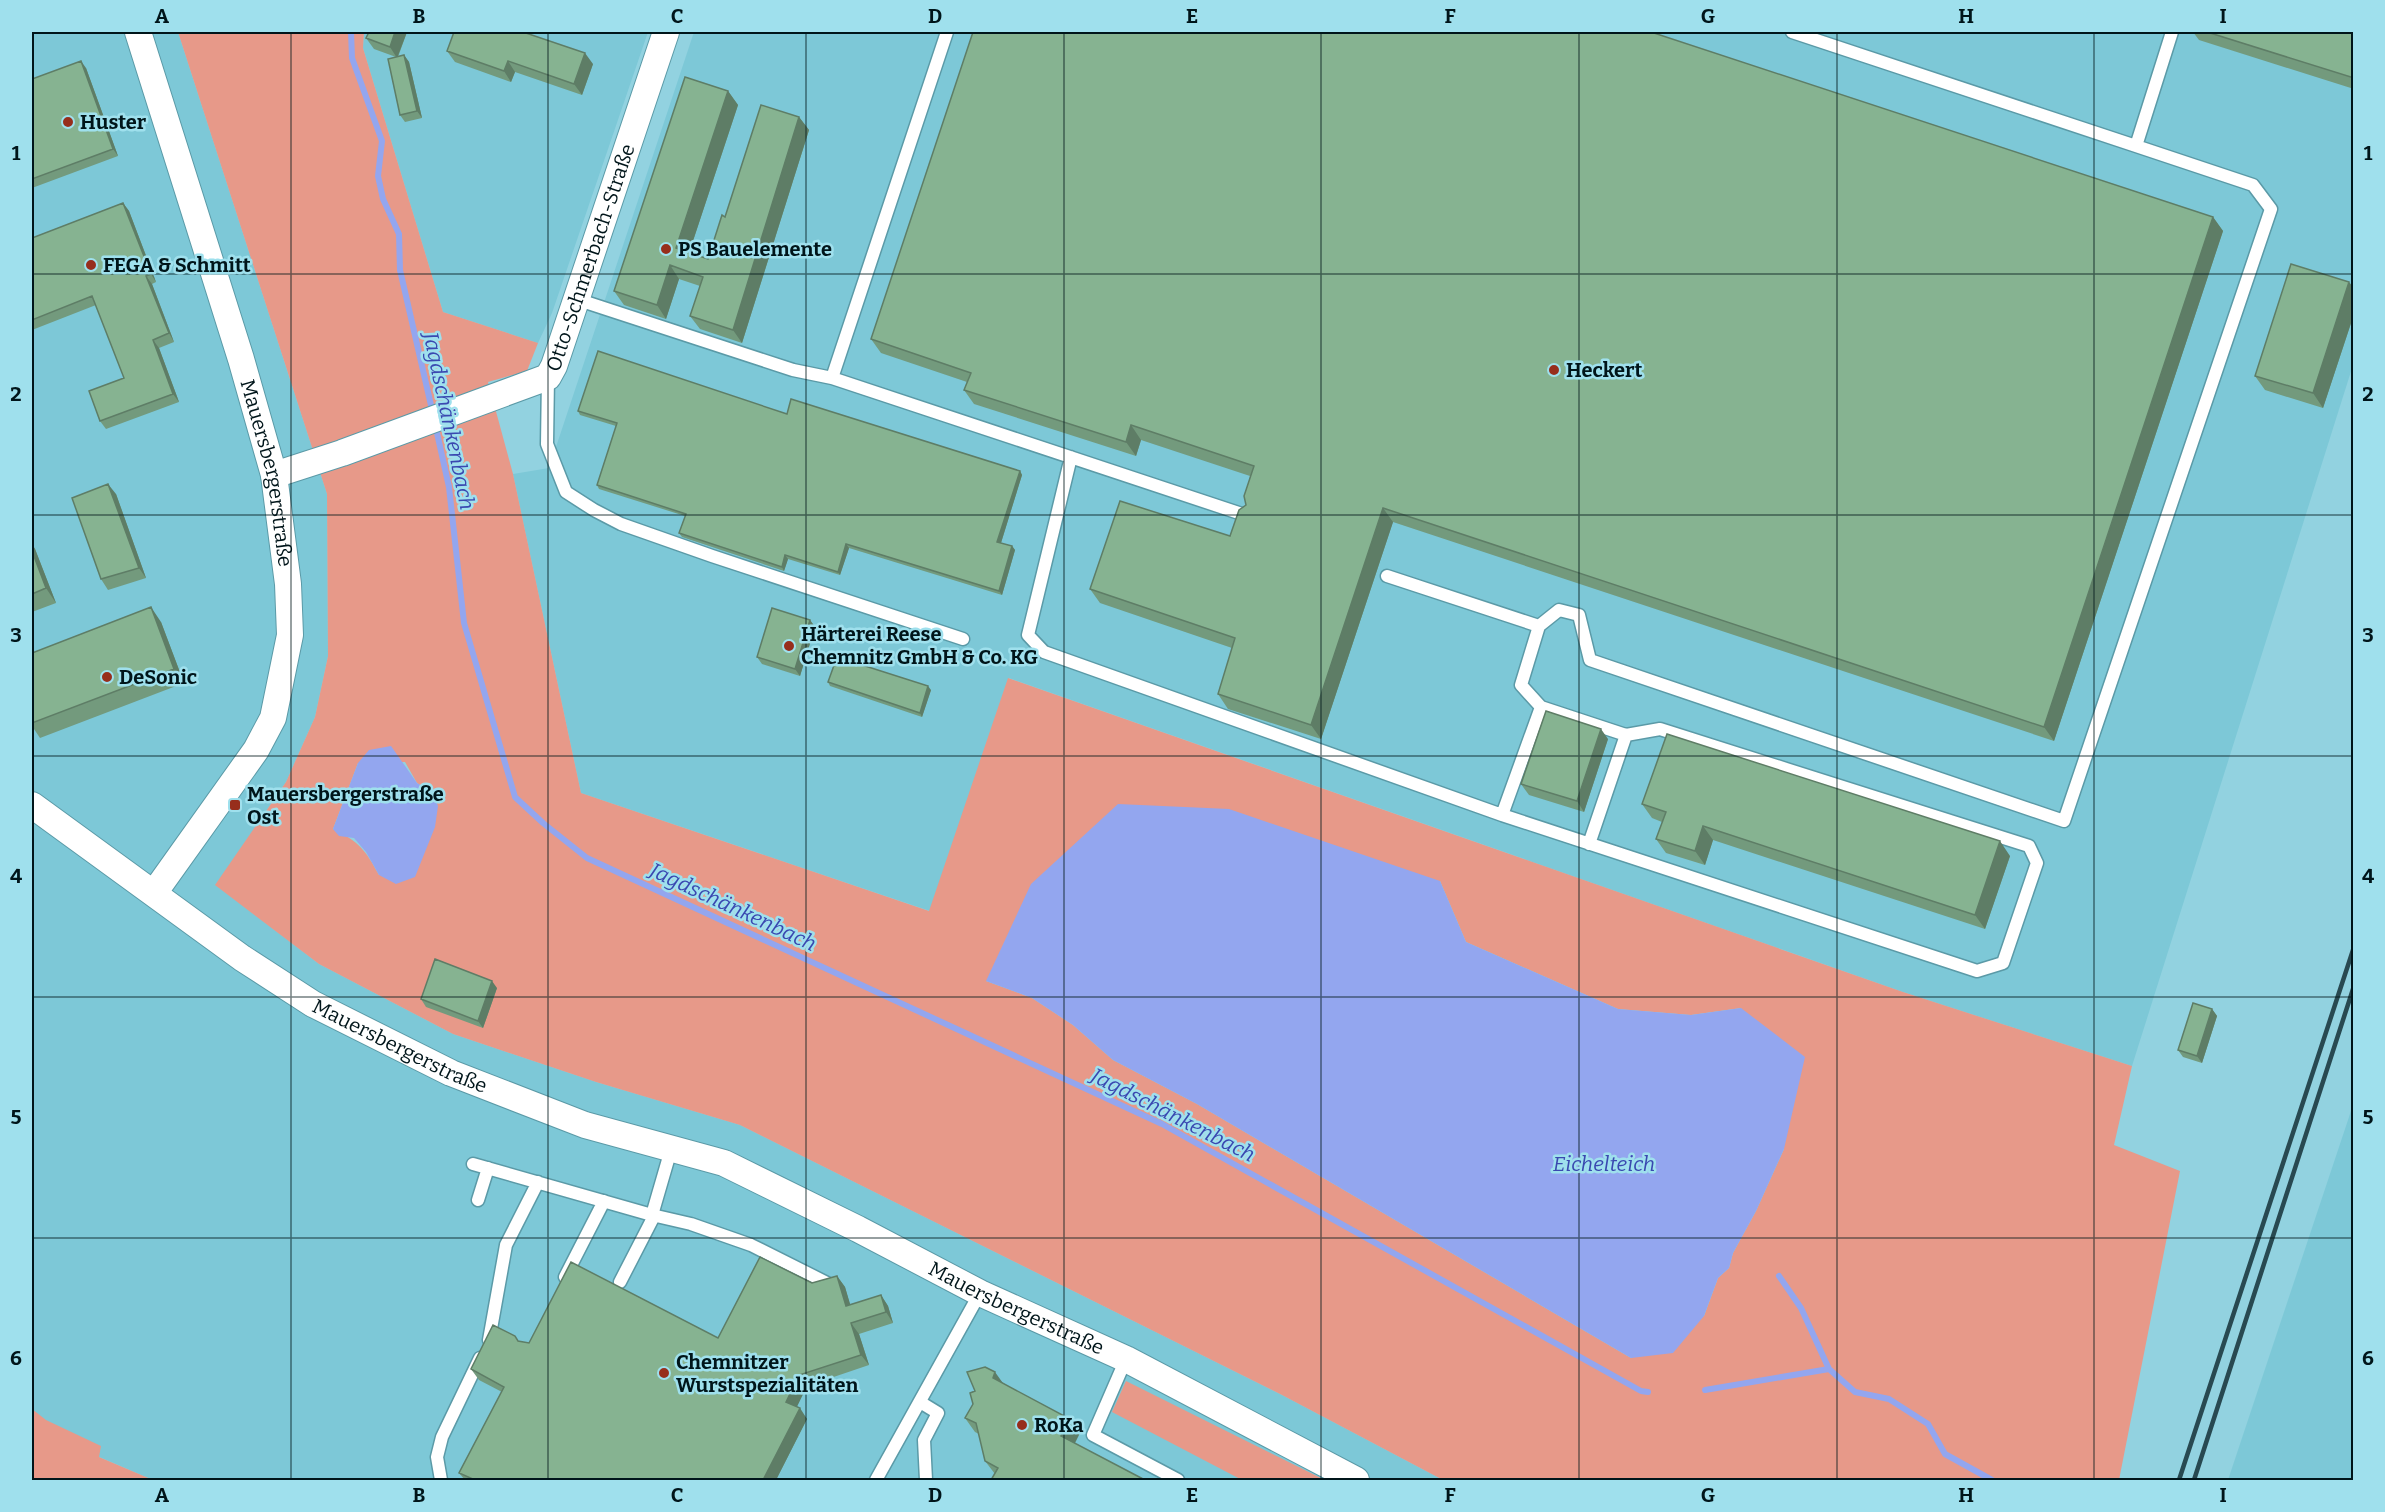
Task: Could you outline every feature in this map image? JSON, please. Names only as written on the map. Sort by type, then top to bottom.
[{"type":"street","name":"Mauersbergerstraße","points":[[138,32],[241,359],[274,475],[288,584],[290,635],[273,718],[256,750],[154,893]]},
{"type":"street","name":"Otto-Schmerbach-Straße","points":[[274,475],[342,453],[548,377],[554,366],[666,32]]},
{"type":"street","name":"Mauersbergerstraße","points":[[32,805],[242,958],[312,1004],[452,1073],[585,1125],[671,1151],[724,1163],[858,1228],[980,1293],[1126,1359],[1356,1480]]},
{"type":"lane","points":[[832,378],[947,32]]},
{"type":"lane","points":[[1071,458],[1028,635],[1044,652],[1502,815],[1977,971],[2003,963],[2037,863],[2029,846],[1660,729],[1626,735],[1540,707],[1521,685],[1539,626],[1559,609],[1579,615],[1590,660],[2064,821],[2271,209],[2253,185],[1792,32]]},
{"type":"lane","points":[[2136,146],[2172,32]]},
{"type":"lane","points":[[576,299],[793,370],[832,378],[1248,516]]},
{"type":"lane","points":[[548,377],[547,444],[566,492],[594,510],[621,524],[712,556],[963,639]]},
{"type":"lane","points":[[1387,576],[1539,626]]},
{"type":"lane","points":[[1502,815],[1540,707]]},
{"type":"lane","points":[[1589,843],[1626,735]]},
{"type":"lane","points":[[620,1281],[653,1216],[671,1151]]},
{"type":"lane","points":[[473,1164],[653,1216],[691,1224],[751,1245],[827,1283]]},
{"type":"lane","points":[[478,1200],[488,1168]]},
{"type":"lane","points":[[441,1480],[437,1457],[442,1437],[492,1333],[506,1245],[538,1182]]},
{"type":"lane","points":[[556,1294],[604,1202]]},
{"type":"lane","points":[[876,1480],[980,1293]]},
{"type":"lane","points":[[1126,1359],[1093,1435],[1178,1480]]},
{"type":"lane","points":[[920,1402],[938,1413],[924,1440],[926,1480]]},
{"type":"shaded area","points":[[32,32],[178,32],[327,494],[328,656],[315,717],[286,782],[216,885],[319,964],[453,1034],[596,1082],[740,1125],[1282,1395],[1443,1480],[153,1480],[32,1428]]},
{"type":"shaded area","points":[[178,32],[364,32],[363,48],[443,312],[538,343],[527,371],[488,382],[513,474],[581,793],[929,911],[1008,678],[1903,992],[2132,1066],[2114,1145],[2180,1171],[2119,1480],[1443,1480],[1282,1395],[740,1125],[596,1082],[453,1034],[319,964],[215,885],[286,782],[315,717],[328,656],[327,494]],"holes":[[[405,762],[417,783],[433,793],[379,875],[361,848],[333,829],[358,763]],[[1440,881],[1466,942],[1618,1009],[1691,1015],[1741,1008],[1784,1149],[1756,1211],[1733,1253],[1729,1268],[1718,1278],[1704,1316],[1631,1358],[1197,1104],[1113,1060],[1073,1025],[1032,998],[986,981]]]},
{"type":"shaded area","points":[[364,32],[648,32],[552,313],[538,343],[443,312],[363,48]]},
{"type":"shaded area","points":[[694,32],[2353,32],[2353,365],[2132,1066],[1903,992],[1009,678],[930,911],[581,793],[513,474],[549,468]]},
{"type":"shaded area","points":[[2353,1104],[2353,1480],[2228,1480],[2349,1117]]},
{"type":"shaded area","points":[[1126,1381],[1325,1480],[1242,1480],[1112,1412]]},
{"type":"shaded area","points":[[32,1409],[46,1420],[101,1446],[99,1457],[153,1480],[32,1480]]},
{"type":"water","points":[[391,746],[417,783],[433,793],[438,806],[435,827],[415,877],[396,884],[379,875],[366,852],[354,838],[339,836],[333,829],[358,763],[369,750]]},
{"type":"water","name":"Eichelteich","points":[[1118,804],[1229,809],[1440,881],[1466,942],[1618,1009],[1691,1015],[1741,1008],[1805,1057],[1784,1149],[1756,1211],[1733,1253],[1729,1268],[1718,1278],[1704,1316],[1673,1353],[1631,1358],[1197,1104],[1113,1060],[1073,1025],[1032,998],[986,981],[1031,884]]},
{"type":"building","points":[[369,32],[395,32],[390,47],[366,38]]},
{"type":"building","points":[[454,32],[523,32],[585,53],[574,84],[508,61],[504,71],[447,51]]},
{"type":"building","name":"Heckert","points":[[973,32],[1651,32],[2213,217],[2044,727],[1383,508],[1311,725],[1218,694],[1235,638],[1090,589],[1120,501],[1230,536],[1239,510],[1246,505],[1244,496],[1254,466],[1131,425],[1126,442],[964,390],[971,373],[871,339]]},
{"type":"building","points":[[2207,32],[2354,32],[2354,78]]},
{"type":"building","points":[[404,55],[417,111],[400,115],[388,59]]},
{"type":"building","name":"Huster","points":[[81,61],[113,149],[32,179],[32,79]]},
{"type":"building","points":[[685,77],[728,91],[676,248],[708,259],[722,215],[725,217],[761,105],[799,117],[733,330],[690,316],[703,277],[670,265],[657,305],[614,291]]},
{"type":"building","points":[[123,203],[151,274],[146,276],[169,333],[153,340],[173,394],[100,421],[89,391],[124,378],[92,296],[32,320],[32,238]]},
{"type":"building","points":[[2291,264],[2349,282],[2313,393],[2255,376]]},
{"type":"building","points":[[598,351],[787,414],[791,399],[1020,471],[997,542],[1012,546],[999,591],[846,544],[838,572],[785,555],[782,567],[679,533],[686,514],[597,485],[617,423],[578,411]]},
{"type":"building","points":[[108,484],[139,568],[101,579],[72,498]]},
{"type":"building","points":[[32,551],[46,588],[32,594]]},
{"type":"building","name":"DeSonic","points":[[151,607],[174,669],[32,723],[32,653]]},
{"type":"building","name":"Härterei Reese Chemnitz GmbH & Co. KG","points":[[772,608],[810,620],[795,669],[757,657]]},
{"type":"building","points":[[837,657],[928,686],[920,713],[828,682]]},
{"type":"building","points":[[1546,711],[1601,729],[1577,801],[1521,784]]},
{"type":"building","points":[[1667,734],[2000,841],[1975,915],[1703,826],[1695,851],[1656,839],[1666,812],[1642,804]]},
{"type":"building","points":[[435,959],[492,981],[478,1021],[421,999]]},
{"type":"building","points":[[2193,1003],[2212,1009],[2197,1056],[2178,1050]]},
{"type":"building","name":"Chemnitzer Wurstspezialitäten","points":[[760,1257],[812,1283],[837,1276],[846,1306],[881,1295],[886,1312],[851,1323],[861,1355],[799,1375],[786,1402],[800,1408],[763,1480],[475,1480],[459,1473],[504,1387],[471,1369],[493,1325],[515,1336],[518,1341],[529,1343],[571,1262],[718,1338]]},
{"type":"building","name":"RoKa","points":[[985,1367],[995,1372],[993,1378],[1070,1419],[1061,1436],[1145,1480],[991,1480],[998,1468],[985,1461],[976,1423],[965,1418],[973,1404],[970,1393],[975,1391],[967,1372]]},
{"type":"waterway","name":"Jagdschänkenbach","points":[[351,32],[352,58],[382,141],[378,176],[383,199],[399,234],[400,270],[433,414]]},
{"type":"waterway","name":"Jagdschänkenbach","points":[[435,424],[449,487],[464,623],[515,797],[543,823],[587,858],[1162,1124],[1641,1391],[1648,1392]]},
{"type":"waterway","points":[[1779,1276],[1801,1308],[1829,1369],[1855,1392],[1889,1399],[1928,1424],[1945,1454],[1992,1480]]},
{"type":"waterway","name":"Jagdschänkenbach","points":[[1705,1390],[1829,1369]]},
{"type":"railway","points":[[2179,1480],[2354,947]]},
{"type":"railway","points":[[2194,1480],[2354,986]]},
{"type":"place","name":"Huster","points":[[68,122]]},
{"type":"place","name":"PS Bauelemente","points":[[666,249]]},
{"type":"place","name":"FEGA & Schmitt","points":[[91,265]]},
{"type":"place","name":"Heckert","points":[[1554,370]]},
{"type":"place","name":"Härterei Reese Chemnitz GmbH & Co. KG","points":[[789,646]]},
{"type":"place","name":"DeSonic","points":[[107,677]]},
{"type":"place","name":"Mauersbergerstraße Ost","points":[[235,805]]},
{"type":"place","name":"Chemnitzer Wurstspezialitäten","points":[[664,1373]]},
{"type":"place","name":"RoKa","points":[[1022,1425]]}]
